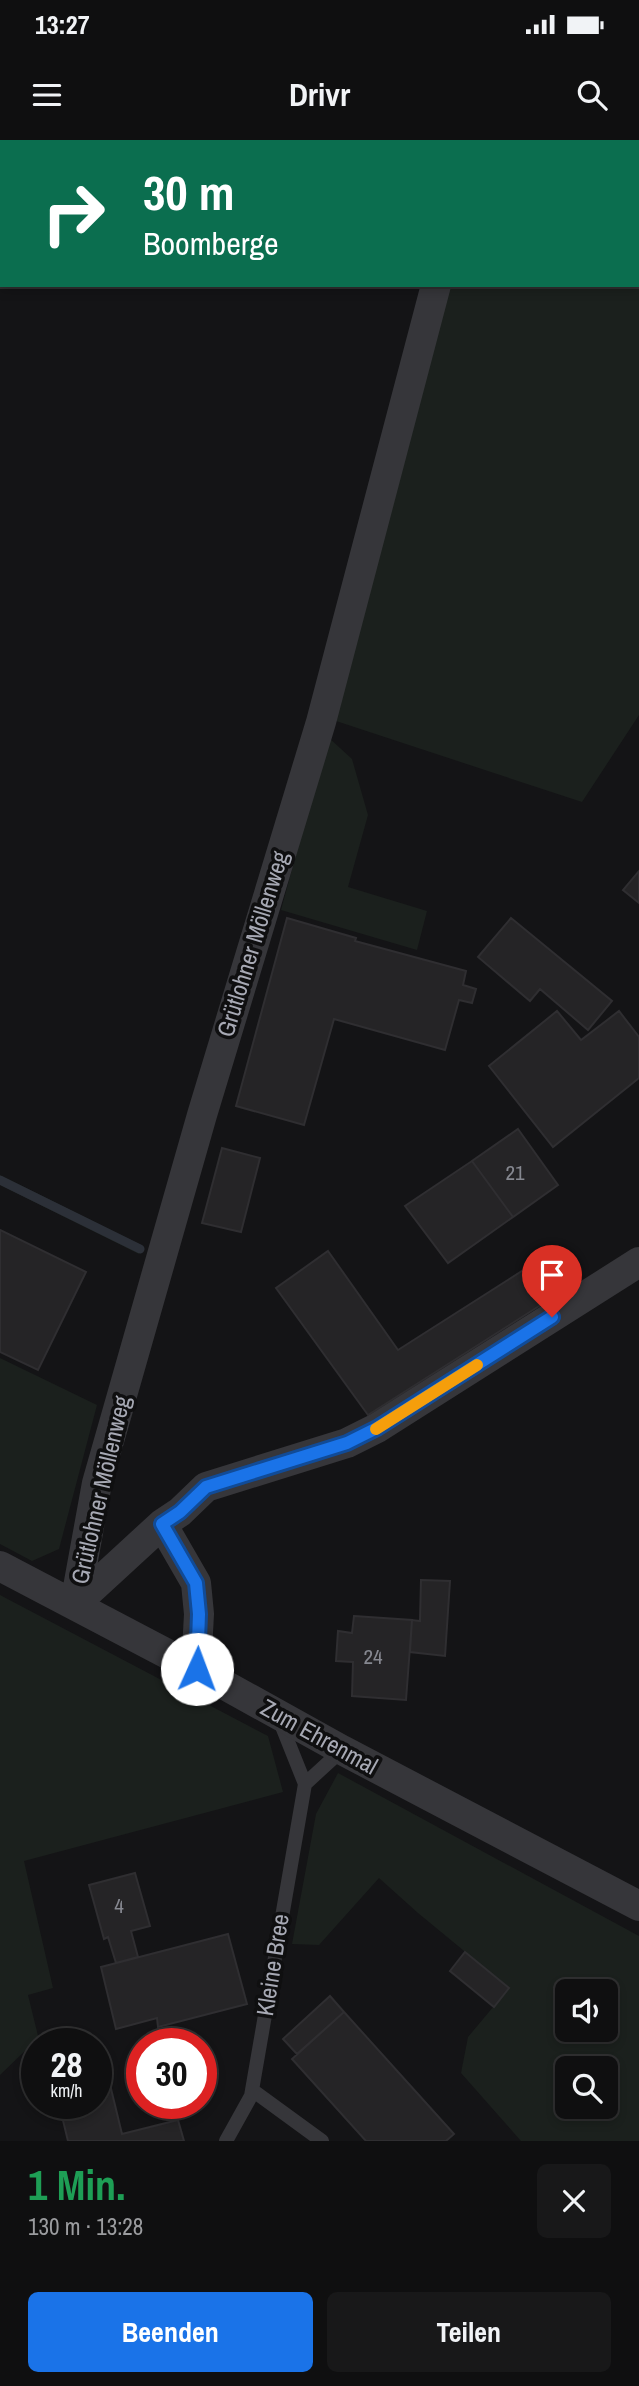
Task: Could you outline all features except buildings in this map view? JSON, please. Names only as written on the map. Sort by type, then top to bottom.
[{"type":"street","name":"Grütlohner Möllenweg","points":[[75,1604],[97,1483],[198,1128],[321,722],[435,287]]},
{"type":"street","points":[[75,1604],[206,1487],[347,1443],[377,1428],[639,1262]]},
{"type":"street","points":[[162,1524],[196,1583],[199,1614],[197,1669]]},
{"type":"street","name":"Zum Ehrenmal","points":[[0,1566],[639,1906]]},
{"type":"lane","points":[[277,1714],[305,1784],[342,1750]]},
{"type":"lane","name":"Kleine Bree","points":[[226,2141],[251,2096],[305,1784]]},
{"type":"lane","points":[[252,2090],[323,2141]]},
{"type":"shaded area","points":[[449,287],[639,287],[639,715],[582,802],[333,720]]},
{"type":"shaded area","points":[[328,737],[352,759],[368,815],[348,887],[427,911],[417,950],[281,910]]},
{"type":"shaded area","points":[[0,1175],[141,1245],[139,1254],[0,1185]]},
{"type":"shaded area","points":[[0,1358],[97,1405],[59,1549],[32,1561],[0,1544]]},
{"type":"shaded area","points":[[0,1595],[268,1736],[283,1792],[24,1861],[53,1988],[28,1995],[36,2028],[21,2028],[21,2055],[0,2075]]},
{"type":"shaded area","points":[[338,1773],[639,1936],[639,2141],[521,2141],[461,2073],[468,2037],[509,1988],[379,1878],[319,1945],[292,1944],[316,1814]]},
{"type":"waterway","points":[[0,1180],[140,1249]]},
{"type":"slow traffic","points":[[376,1429],[477,1365]]},
{"type":"route","points":[[197,1669],[199,1614],[196,1583],[162,1524],[180,1512],[206,1487],[347,1443],[377,1428],[552,1317]]}]
